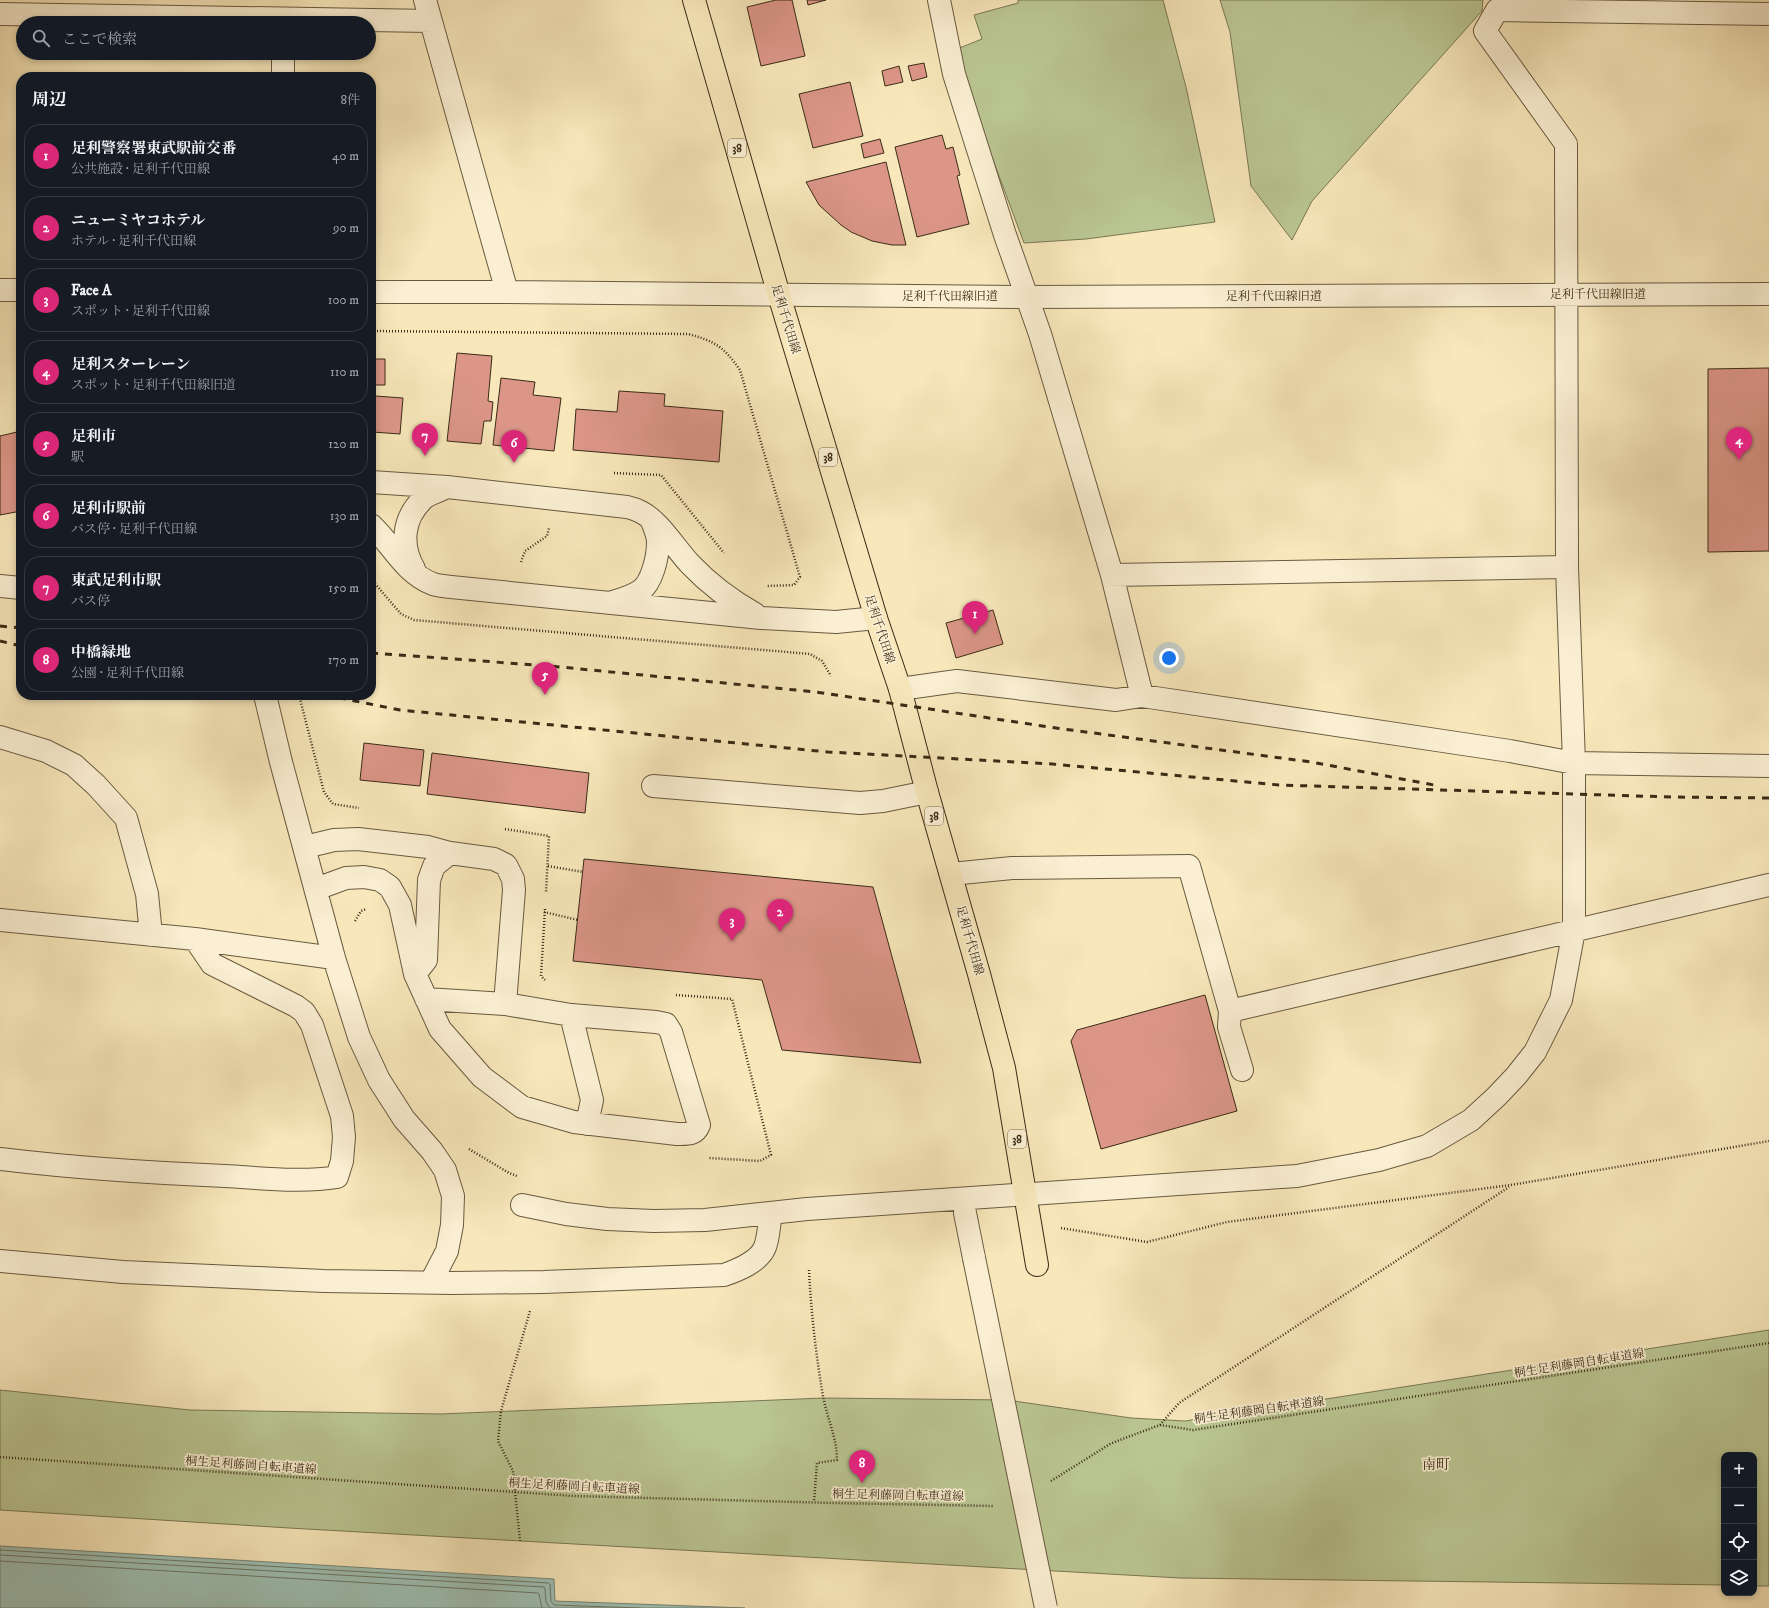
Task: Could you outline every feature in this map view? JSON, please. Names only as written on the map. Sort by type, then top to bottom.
[{"type":"main road","name":"足利千代田線","points":[[694,0],[779,295],[876,618],[900,689],[927,792],[1004,1068],[1037,1265]]},
{"type":"street","points":[[425,0],[506,292]]},
{"type":"street","points":[[939,0],[954,74],[1005,235],[1027,297],[1112,575],[1142,696]]},
{"type":"street","points":[[522,1205],[579,1216],[654,1222],[705,1220],[772,1212],[979,1196],[1025,1195],[1297,1176],[1379,1160],[1427,1146],[1471,1120],[1486,1106],[1516,1076],[1535,1052],[1561,1000],[1574,930],[1574,763],[1568,567],[1566,144],[1485,31],[1497,10],[1747,7],[1769,14]]},
{"type":"street","points":[[0,14],[81,16]]},
{"type":"street","points":[[376,21],[431,21]]},
{"type":"street","points":[[283,60],[283,72]]},
{"type":"street","points":[[0,290],[16,290]]},
{"type":"street","name":"足利千代田線旧道","points":[[376,292],[1027,297],[1769,294]]},
{"type":"street","points":[[376,482],[447,487],[627,507],[641,512],[652,521],[690,564],[711,584],[731,600],[761,618]]},
{"type":"street","points":[[417,576],[407,557],[404,536],[409,518],[422,499],[447,487]]},
{"type":"street","points":[[609,603],[628,598],[641,590],[650,578],[657,560],[658,541],[652,521]]},
{"type":"street","points":[[376,531],[417,576],[434,584],[451,587],[761,618],[836,622],[876,618]]},
{"type":"street","points":[[1112,575],[1568,567]]},
{"type":"street","points":[[0,586],[16,588]]},
{"type":"street","points":[[900,689],[957,681],[1116,700],[1142,696],[1574,763],[1769,766]]},
{"type":"street","points":[[266,700],[334,958],[359,1037],[379,1080],[404,1119],[432,1151],[445,1170],[453,1196],[452,1225],[447,1251],[431,1282]]},
{"type":"street","points":[[0,737],[46,751],[74,765],[96,785],[126,818],[147,894],[151,935]]},
{"type":"street","points":[[652,786],[860,803],[883,801],[927,792]]},
{"type":"street","points":[[305,847],[334,840],[358,839],[494,858],[506,865],[513,879],[514,890],[505,1004]]},
{"type":"street","points":[[415,974],[426,960],[429,880],[434,866],[450,853]]},
{"type":"street","points":[[951,874],[1012,868],[1189,866],[1230,1011],[1229,1026],[1242,1070]]},
{"type":"street","points":[[316,889],[346,878],[364,877],[380,880],[390,887],[400,905],[415,974],[426,999],[440,1029],[482,1077],[522,1107],[574,1122],[587,1124],[677,1134],[691,1134],[697,1131],[699,1125],[671,1032],[666,1024],[571,1015],[505,1004],[426,999]]},
{"type":"street","points":[[1230,1011],[1769,885]]},
{"type":"street","points":[[0,920],[196,939],[334,958]]},
{"type":"street","points":[[0,1159],[64,1167],[218,1176],[312,1180],[337,1177],[342,1162],[344,1136],[342,1116],[312,1025],[304,1012],[296,1006],[212,964],[196,939]]},
{"type":"street","points":[[571,1015],[592,1100],[587,1124]]},
{"type":"street","points":[[0,1261],[131,1272],[324,1281],[544,1282],[608,1281],[724,1275],[740,1269],[755,1260],[764,1248],[772,1212]]},
{"type":"street","points":[[965,1213],[1046,1608]]},
{"type":"path","points":[[376,331],[688,334],[708,339],[728,353],[740,370],[800,577],[794,585]]},
{"type":"path","points":[[521,562],[525,551],[547,536],[551,522]]},
{"type":"path","points":[[376,585],[401,614],[414,620],[810,654],[822,661],[832,676]]},
{"type":"path","points":[[548,866],[583,872]]},
{"type":"path","points":[[544,912],[578,920]]},
{"type":"path","points":[[1057,1228],[1147,1242],[1227,1222],[1511,1186],[1769,1141]]},
{"type":"path","points":[[1160,1425],[1179,1403],[1511,1186]]},
{"type":"path","points":[[809,1270],[823,1398],[837,1449],[837,1460],[817,1463],[814,1502]]},
{"type":"path","points":[[520,1541],[513,1471],[498,1441],[501,1412],[530,1310],[544,1282]]},
{"type":"path","name":"桐生足利藤岡自転車道線","points":[[1046,1484],[1110,1444],[1160,1425],[1193,1430],[1769,1343]]},
{"type":"path","name":"桐生足利藤岡自転車道線","points":[[0,1457],[574,1496],[997,1506]]},
{"type":"green space","points":[[1018,0],[1163,0],[1186,87],[1215,222],[1086,239],[1024,243],[992,157],[957,49],[982,39],[974,15],[1018,3]]},
{"type":"green space","points":[[1220,0],[1483,0],[1482,11],[1312,201],[1292,240],[1251,186],[1230,32]]},
{"type":"green space","points":[[1769,1330],[1769,1586],[1757,1586],[1757,1452],[1721,1452],[1721,1585],[1180,1578],[289,1528],[0,1510],[0,1390],[190,1410],[441,1414],[823,1398],[1007,1400],[1131,1418],[1185,1421]]},
{"type":"water","points":[[0,1546],[554,1579],[555,1601],[745,1608],[0,1608]]},
{"type":"building","points":[[776,0],[792,0],[805,56],[761,66],[747,7]]},
{"type":"building","points":[[807,0],[826,0],[808,5]]},
{"type":"building","points":[[924,63],[927,77],[912,81],[908,66]]},
{"type":"building","points":[[899,66],[903,82],[885,86],[882,71]]},
{"type":"building","points":[[850,82],[863,136],[813,148],[799,94]]},
{"type":"building","points":[[942,135],[946,149],[953,147],[960,175],[957,176],[969,224],[917,237],[895,147]]},
{"type":"building","points":[[880,139],[884,153],[864,158],[861,144]]},
{"type":"building","points":[[886,162],[906,245],[892,245],[872,241],[851,232],[819,205],[806,182]]},
{"type":"building","points":[[457,353],[492,356],[488,401],[493,402],[491,421],[484,421],[481,444],[447,441]]},
{"type":"building","points":[[376,359],[385,359],[385,385],[376,385]]},
{"type":"building","points":[[1769,368],[1769,551],[1708,552],[1708,369]]},
{"type":"building","points":[[501,378],[535,382],[533,395],[561,398],[554,451],[493,445]]},
{"type":"building","points":[[619,391],[665,394],[664,406],[723,411],[719,462],[573,450],[576,409],[617,412]]},
{"type":"building","points":[[376,396],[403,398],[400,434],[376,432]]},
{"type":"building","points":[[16,432],[16,512],[0,515],[0,436]]},
{"type":"building","points":[[993,610],[1003,644],[956,658],[946,623]]},
{"type":"building","points":[[364,743],[424,750],[420,786],[360,780]]},
{"type":"building","points":[[432,753],[589,773],[585,813],[427,794]]},
{"type":"building","points":[[584,859],[873,887],[921,1063],[782,1050],[762,980],[573,961]]},
{"type":"building","points":[[1205,995],[1237,1111],[1101,1149],[1071,1041],[1077,1030]]},
{"type":"railway","points":[[0,626],[16,628]]},
{"type":"railway","points":[[0,641],[16,645]]},
{"type":"railway","points":[[376,653],[550,666],[816,692],[1056,728],[1311,762],[1434,785]]},
{"type":"railway","points":[[350,700],[400,710],[828,752],[1052,764],[1279,785],[1671,797],[1769,798]]},
{"type":"place","name":"東武足利市駅","points":[[425,456]]},
{"type":"place","name":"足利スターレーン","points":[[1739,460]]},
{"type":"place","name":"足利市駅前","points":[[514,463]]},
{"type":"place","name":"足利警察署東武駅前交番","points":[[975,634]]},
{"type":"place","name":"足利市","points":[[545,695]]},
{"type":"place","name":"ニューミヤコホテル","points":[[780,932]]},
{"type":"place","name":"Face A","points":[[732,941]]},
{"type":"place","name":"中橋緑地","points":[[862,1483]]},
{"type":"district","name":"南町","points":[[1436,1464]]}]
